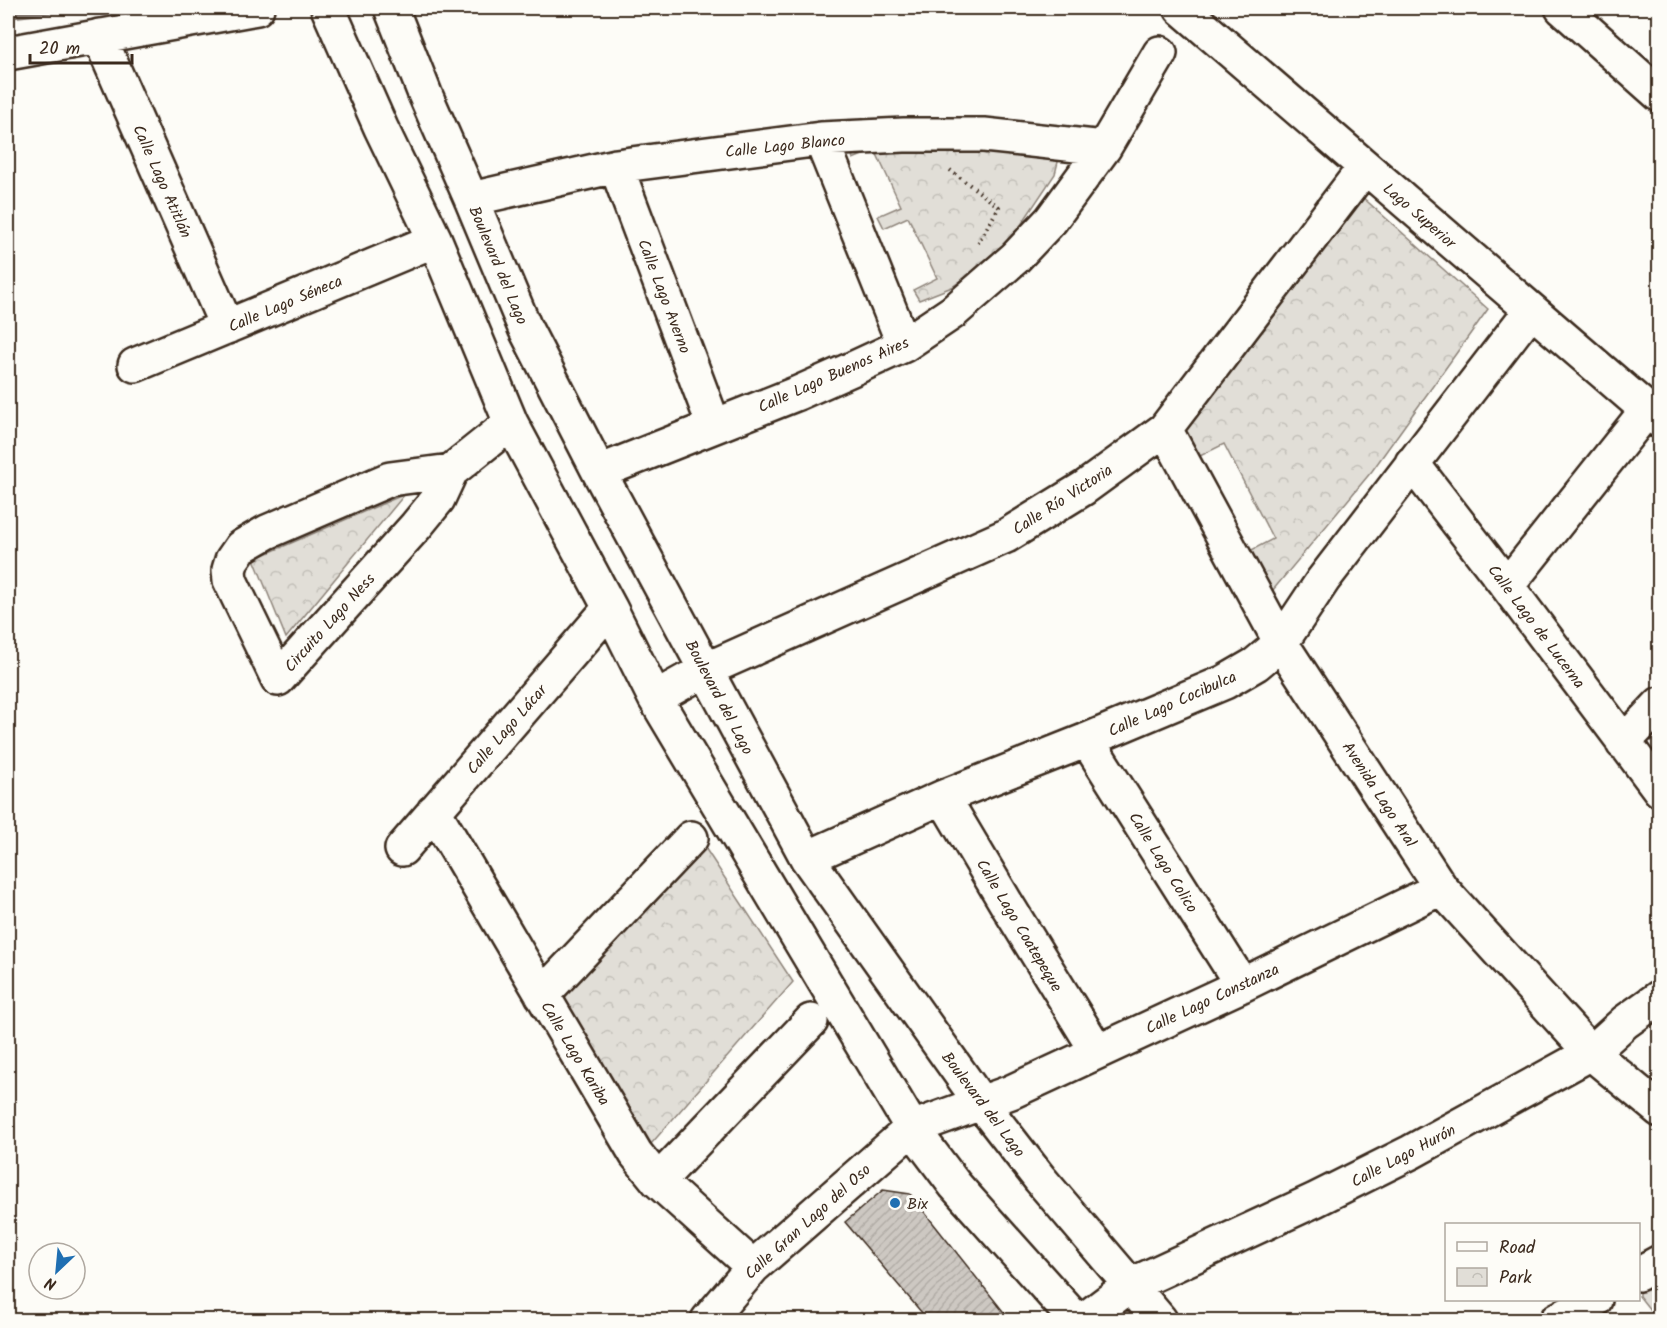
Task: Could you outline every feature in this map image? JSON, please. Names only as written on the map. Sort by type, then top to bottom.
[{"type":"street","points":[[8,53],[257,8]]},
{"type":"street","points":[[328,8],[381,128],[435,240],[511,423],[610,608],[655,698],[912,1128],[956,1185],[1076,1320]]},
{"type":"street","name":"Boulevard del Lago","points":[[391,8],[424,94],[525,328],[599,472],[807,858],[981,1102],[1040,1179],[1160,1320]]},
{"type":"street","name":"Lago Superior","points":[[1181,8],[1653,416]]},
{"type":"street","points":[[1562,8],[1659,95]]},
{"type":"street","name":"Calle Lago Atitlán","points":[[99,36],[227,327]]},
{"type":"street","name":"Calle Lago Buenos Aires","points":[[599,472],[798,393],[904,345],[952,312],[1015,258],[1051,220],[1104,148],[1160,53]]},
{"type":"street","name":"Calle Lago Blanco","points":[[471,199],[616,165],[821,139],[904,135],[984,135],[1104,148]]},
{"type":"street","points":[[821,139],[904,345]]},
{"type":"street","name":"Calle Lago Averno","points":[[616,165],[714,426]]},
{"type":"street","name":"Calle Río Victoria","points":[[655,698],[705,670],[1006,536],[1084,488],[1165,429],[1365,167]]},
{"type":"street","name":"Calle Lago Séneca","points":[[135,365],[435,240]]},
{"type":"street","name":"Calle Lago Cocibulca","points":[[807,858],[943,797],[1225,682],[1256,664],[1281,644],[1323,580],[1531,310]]},
{"type":"street","points":[[1507,586],[1653,416]]},
{"type":"street","name":"Circuito Lago Ness","points":[[451,471],[390,479],[267,532],[241,547],[232,560],[229,570],[230,580],[278,678],[423,517],[438,499],[451,471],[511,423]]},
{"type":"street","name":"Avenida Lago Aral","points":[[1165,429],[1281,644],[1441,888],[1591,1053],[1659,1110]]},
{"type":"street","name":"Calle Lago de Lucerna","points":[[1412,463],[1659,790]]},
{"type":"street","name":"Calle Lago Lácar","points":[[402,849],[610,608]]},
{"type":"street","points":[[1623,743],[1659,704]]},
{"type":"street","name":"Calle Lago Colico","points":[[1087,740],[1242,985]]},
{"type":"street","name":"Calle Lago Coatepeque","points":[[943,797],[1097,1051]]},
{"type":"street","name":"Calle Lago Kariba","points":[[434,811],[636,1154],[658,1181],[753,1267]]},
{"type":"street","points":[[542,995],[691,838]]},
{"type":"street","name":"Calle Lago Constanza","points":[[912,1128],[1011,1092],[1242,985],[1441,888]]},
{"type":"street","name":"Calle Lago Hurón","points":[[1084,1320],[1129,1286],[1326,1195],[1411,1152],[1591,1053],[1625,1022],[1659,997]]},
{"type":"street","points":[[658,1181],[811,1021]]},
{"type":"street","name":"Calle Gran Lago del Oso","points":[[708,1320],[753,1267],[912,1128]]},
{"type":"street","points":[[1640,1273],[1659,1262]]},
{"type":"street","points":[[1557,1320],[1592,1301]]},
{"type":"street","points":[[1598,1301],[1615,1320]]},
{"type":"path","points":[[904,135],[999,207],[976,247]]},
{"type":"green space","points":[[910,141],[1059,158],[1055,174],[1004,250],[952,287],[919,300],[913,290],[937,278],[908,217],[884,228],[878,216],[901,206],[875,150],[853,159],[850,147]]},
{"type":"green space","points":[[1351,187],[1488,309],[1372,471],[1268,596],[1242,555],[1273,539],[1224,444],[1192,460],[1179,426]]},
{"type":"green space","points":[[405,494],[286,638],[254,559]]},
{"type":"green space","points":[[692,828],[793,982],[644,1152],[551,998]]},
{"type":"green space","points":[[1659,1260],[1659,1320],[1640,1297],[1640,1270]]},
{"type":"building","points":[[883,1190],[910,1194],[1010,1320],[928,1320],[845,1222]]},
{"type":"waterway","points":[[8,14],[57,8]]},
{"type":"place","name":"Bix","points":[[895,1203]]}]
